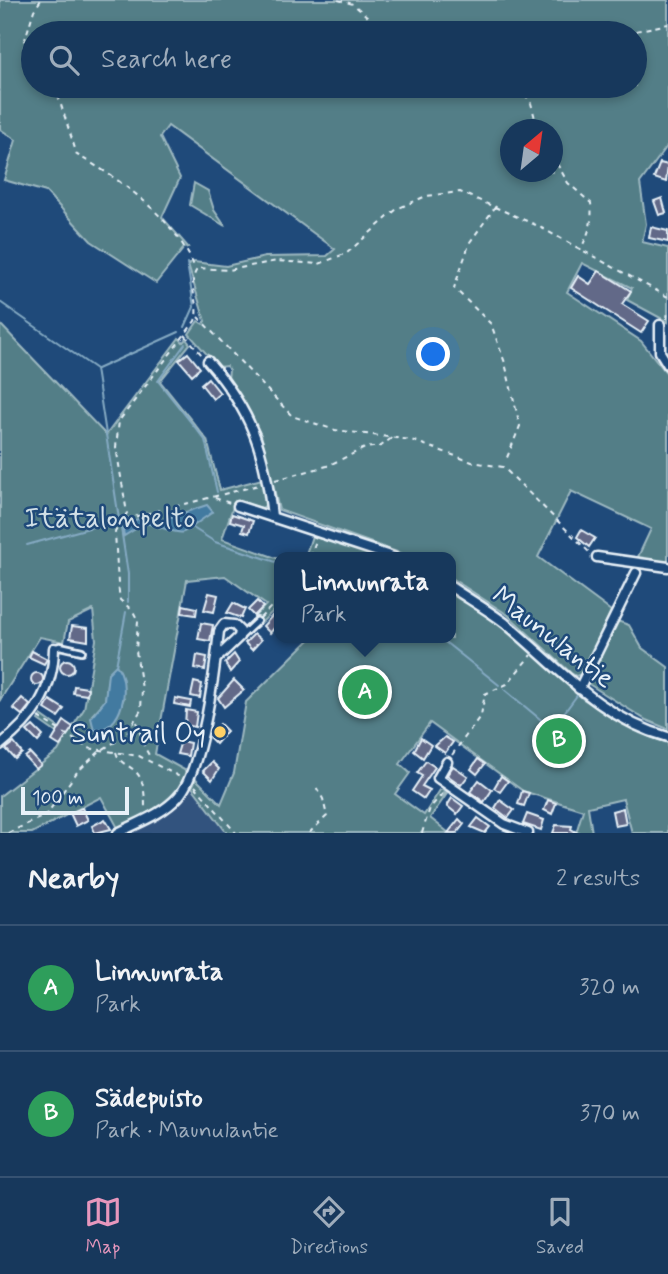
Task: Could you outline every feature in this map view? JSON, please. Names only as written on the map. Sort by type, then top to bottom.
[{"type":"street","points":[[663,323],[660,352],[668,365]]},
{"type":"street","points":[[208,361],[235,396],[253,427],[265,461],[272,517]]},
{"type":"street","points":[[238,506],[378,552]]},
{"type":"street","points":[[597,556],[668,568]]},
{"type":"street","points":[[579,689],[636,573]]},
{"type":"street","name":"Maunulantie","points":[[456,590],[505,623],[579,689],[643,727],[668,737]]},
{"type":"street","points":[[118,833],[170,805],[186,785],[195,761],[216,659],[219,631],[224,624],[238,628],[239,637],[216,659]]},
{"type":"street","points":[[0,745],[34,714],[44,698],[54,649]]},
{"type":"street","points":[[447,762],[439,778],[507,830],[528,833]]},
{"type":"lane","points":[[239,637],[257,621]]},
{"type":"lane","points":[[54,649],[61,646],[82,651]]},
{"type":"path","points":[[31,21],[41,0]]},
{"type":"path","points":[[338,0],[353,4],[372,21]]},
{"type":"path","points":[[647,28],[668,24]]},
{"type":"path","points":[[59,98],[77,155],[102,168],[162,217],[188,249],[195,271],[192,290],[197,316],[292,416],[335,430],[418,441],[472,462],[503,467],[555,516],[572,537],[597,556]]},
{"type":"path","points":[[528,98],[535,119]]},
{"type":"path","points":[[563,174],[568,183],[591,203],[593,218],[589,235],[580,251]]},
{"type":"path","points":[[195,271],[202,267],[229,270],[277,261],[319,264],[347,253],[397,209],[426,195],[460,192],[496,206],[668,297]]},
{"type":"path","points":[[496,206],[470,242],[454,288],[491,324],[505,363],[520,426],[506,460]]},
{"type":"path","points":[[663,323],[668,310]]},
{"type":"path","points":[[8,833],[46,815],[65,785],[100,751],[125,736],[137,722],[143,700],[136,615],[122,603],[119,593],[115,532],[125,519],[127,509],[116,447],[119,421],[197,316]]},
{"type":"path","points":[[185,334],[208,361]]},
{"type":"path","points":[[271,481],[327,466],[365,448],[381,446],[393,437]]},
{"type":"path","points":[[125,519],[266,483]]},
{"type":"path","points":[[214,497],[238,506]]},
{"type":"path","points":[[312,552],[318,535]]},
{"type":"path","points":[[257,621],[274,604]]},
{"type":"path","points":[[447,762],[481,715],[485,694],[507,684],[533,652]]},
{"type":"path","points":[[37,717],[82,746],[100,751],[116,751],[153,761],[186,780]]},
{"type":"path","points":[[137,722],[144,747],[153,761]]},
{"type":"path","points":[[116,751],[120,763],[138,775],[144,797],[144,816]]},
{"type":"path","points":[[192,783],[236,833]]},
{"type":"path","points":[[309,833],[327,816],[323,799],[315,785]]},
{"type":"path","points":[[422,833],[430,808],[449,785]]},
{"type":"shaded area","points":[[207,505],[213,512],[186,531],[177,532],[145,523],[124,536],[123,530],[137,519],[156,522]]},
{"type":"shaded area","points":[[116,665],[123,683],[122,705],[112,723],[94,730],[91,718],[105,700],[108,673]]},
{"type":"shaded area","points":[[192,787],[227,833],[131,833],[171,811]]},
{"type":"green space","points":[[0,0],[668,0],[668,145],[640,183],[646,224],[642,242],[668,248],[668,322],[627,300],[632,288],[582,263],[567,292],[641,341],[668,375],[668,564],[637,559],[651,529],[571,491],[538,557],[611,611],[582,674],[576,676],[508,615],[456,581],[456,552],[397,552],[279,510],[261,435],[228,379],[229,370],[226,366],[218,367],[189,334],[198,321],[203,324],[205,321],[188,265],[194,262],[226,266],[265,257],[327,256],[335,249],[168,126],[160,137],[180,178],[162,217],[188,247],[184,248],[156,283],[91,241],[46,192],[4,180],[16,140],[0,129]]},
{"type":"green space","points":[[194,183],[208,191],[214,210],[225,226],[190,205]]},
{"type":"green space","name":"Itätalonpelto","points":[[0,324],[106,435],[179,338],[183,342],[186,339],[190,344],[160,381],[207,440],[220,490],[262,479],[266,505],[262,508],[235,501],[222,539],[274,557],[274,612],[261,623],[254,617],[266,605],[225,576],[187,580],[155,754],[188,772],[167,799],[118,828],[101,797],[32,833],[0,833],[0,796],[58,751],[65,739],[38,720],[41,715],[68,734],[84,709],[96,640],[93,610],[68,622],[64,642],[40,637],[0,700]],"holes":[[[107,683],[124,698],[120,707],[93,714],[105,701]]]},
{"type":"green space","points":[[312,536],[364,552],[307,552]]},
{"type":"green space","points":[[456,595],[501,624],[583,699],[648,736],[668,743],[668,833],[632,833],[623,799],[588,807],[592,833],[576,833],[583,810],[523,791],[430,723],[400,764],[410,773],[395,794],[424,815],[440,790],[444,789],[443,796],[449,789],[469,803],[449,791],[430,818],[449,833],[227,833],[192,787],[196,779],[221,804],[234,773],[246,702],[306,643],[456,643]]},
{"type":"green space","points":[[617,621],[629,625],[642,648],[668,667],[668,729],[646,720],[587,683]]},
{"type":"building","points":[[660,163],[668,165],[666,182],[654,178]]},
{"type":"building","points":[[662,198],[666,213],[659,215],[654,201]]},
{"type":"building","points":[[651,227],[668,231],[668,242],[649,238]]},
{"type":"building","points":[[599,271],[631,291],[622,304],[649,321],[641,333],[571,288],[578,276],[590,284]]},
{"type":"building","points":[[188,353],[200,368],[192,375],[179,360]]},
{"type":"building","points":[[208,378],[220,393],[213,399],[201,384]]},
{"type":"building","points":[[232,514],[253,521],[249,533],[242,531],[244,525],[230,521]]},
{"type":"building","points":[[581,530],[595,538],[589,547],[577,537]]},
{"type":"building","points":[[209,593],[218,595],[214,612],[204,610]]},
{"type":"building","points":[[257,601],[263,607],[254,616],[248,610]]},
{"type":"building","points":[[233,603],[245,609],[241,618],[227,613]]},
{"type":"building","points":[[183,605],[197,608],[196,615],[182,613]]},
{"type":"building","points":[[274,616],[274,628],[270,633],[263,626]]},
{"type":"building","points":[[201,623],[213,625],[210,641],[198,639]]},
{"type":"building","points":[[72,626],[88,628],[88,641],[70,638]]},
{"type":"building","points":[[254,634],[261,640],[252,650],[245,643]]},
{"type":"building","points":[[32,651],[47,659],[44,664],[29,657]]},
{"type":"building","points":[[234,654],[239,662],[230,672],[225,663]]},
{"type":"building","points":[[197,655],[207,657],[205,670],[195,668]]},
{"type":"building","points":[[67,660],[72,662],[72,672],[67,674],[62,672],[60,667],[62,662]]},
{"type":"building","points":[[32,674],[42,674],[42,684],[32,684]]},
{"type":"building","points":[[234,680],[244,690],[224,707],[218,698]]},
{"type":"building","points":[[194,682],[202,684],[200,698],[191,696]]},
{"type":"building","points":[[74,686],[88,688],[87,695],[73,693]]},
{"type":"building","points":[[22,698],[30,705],[22,715],[13,708]]},
{"type":"building","points":[[175,698],[191,701],[190,707],[174,704]]},
{"type":"building","points":[[50,700],[64,709],[58,717],[45,709]]},
{"type":"building","points":[[186,710],[197,712],[195,727],[185,725]]},
{"type":"building","points":[[64,721],[73,727],[60,746],[52,741]]},
{"type":"building","name":"Suntrail Oy","points":[[220,724],[227,731],[216,744],[210,738]]},
{"type":"building","points":[[33,726],[43,736],[38,742],[27,731]]},
{"type":"building","points":[[445,737],[453,742],[445,753],[435,746]]},
{"type":"building","points":[[421,738],[431,745],[423,758],[414,751]]},
{"type":"building","points":[[181,741],[190,743],[188,756],[177,754]]},
{"type":"building","points":[[14,743],[22,753],[15,759],[6,749]]},
{"type":"building","points":[[30,753],[41,765],[36,769],[25,757]]},
{"type":"building","points":[[478,759],[485,764],[477,774],[471,769]]},
{"type":"building","points":[[426,761],[435,767],[422,786],[430,790],[424,799],[412,791],[422,776],[417,773]]},
{"type":"building","points":[[212,762],[219,769],[212,780],[203,771]]},
{"type":"building","points":[[453,766],[468,776],[461,785],[447,775]]},
{"type":"building","points":[[501,776],[508,781],[500,792],[494,788]]},
{"type":"building","points":[[479,780],[492,790],[484,802],[470,792]]},
{"type":"building","points":[[522,791],[529,793],[524,806],[518,804]]},
{"type":"building","points":[[452,798],[463,806],[457,814],[447,806]]},
{"type":"building","points":[[500,800],[514,810],[508,818],[495,808]]},
{"type":"building","points":[[548,800],[556,803],[552,814],[544,810]]},
{"type":"building","points":[[82,808],[88,820],[76,826],[70,813]]},
{"type":"building","points":[[623,808],[626,824],[615,826],[612,811]]},
{"type":"building","points":[[527,814],[544,820],[541,830],[523,824]]},
{"type":"building","points":[[478,818],[490,827],[485,833],[471,827]]},
{"type":"building","points":[[105,819],[111,829],[95,833],[92,826]]},
{"type":"building","points":[[459,819],[464,824],[457,833],[448,833]]},
{"type":"building","points":[[556,825],[572,826],[571,829],[578,833],[553,833]]},
{"type":"waterway","points":[[185,327],[194,307],[187,263]]},
{"type":"waterway","points":[[0,302],[96,369],[119,519]]},
{"type":"waterway","points":[[97,369],[179,332]]},
{"type":"waterway","points":[[185,344],[158,381],[205,440],[217,492]]},
{"type":"waterway","points":[[112,521],[119,520]]},
{"type":"waterway","points":[[27,545],[107,523]]},
{"type":"waterway","points":[[121,528],[128,574],[128,602]]},
{"type":"waterway","points":[[193,528],[215,542],[274,561]]},
{"type":"waterway","points":[[116,666],[126,612]]},
{"type":"waterway","points":[[446,643],[499,685]]},
{"type":"waterway","points":[[505,690],[552,729],[578,694]]},
{"type":"waterway","points":[[88,740],[94,729]]},
{"type":"place","name":"Linnunrata","points":[[365,692]]},
{"type":"place","name":"Suntrail Oy","points":[[220,732]]},
{"type":"place","name":"Sädepuisto","points":[[559,741]]}]
